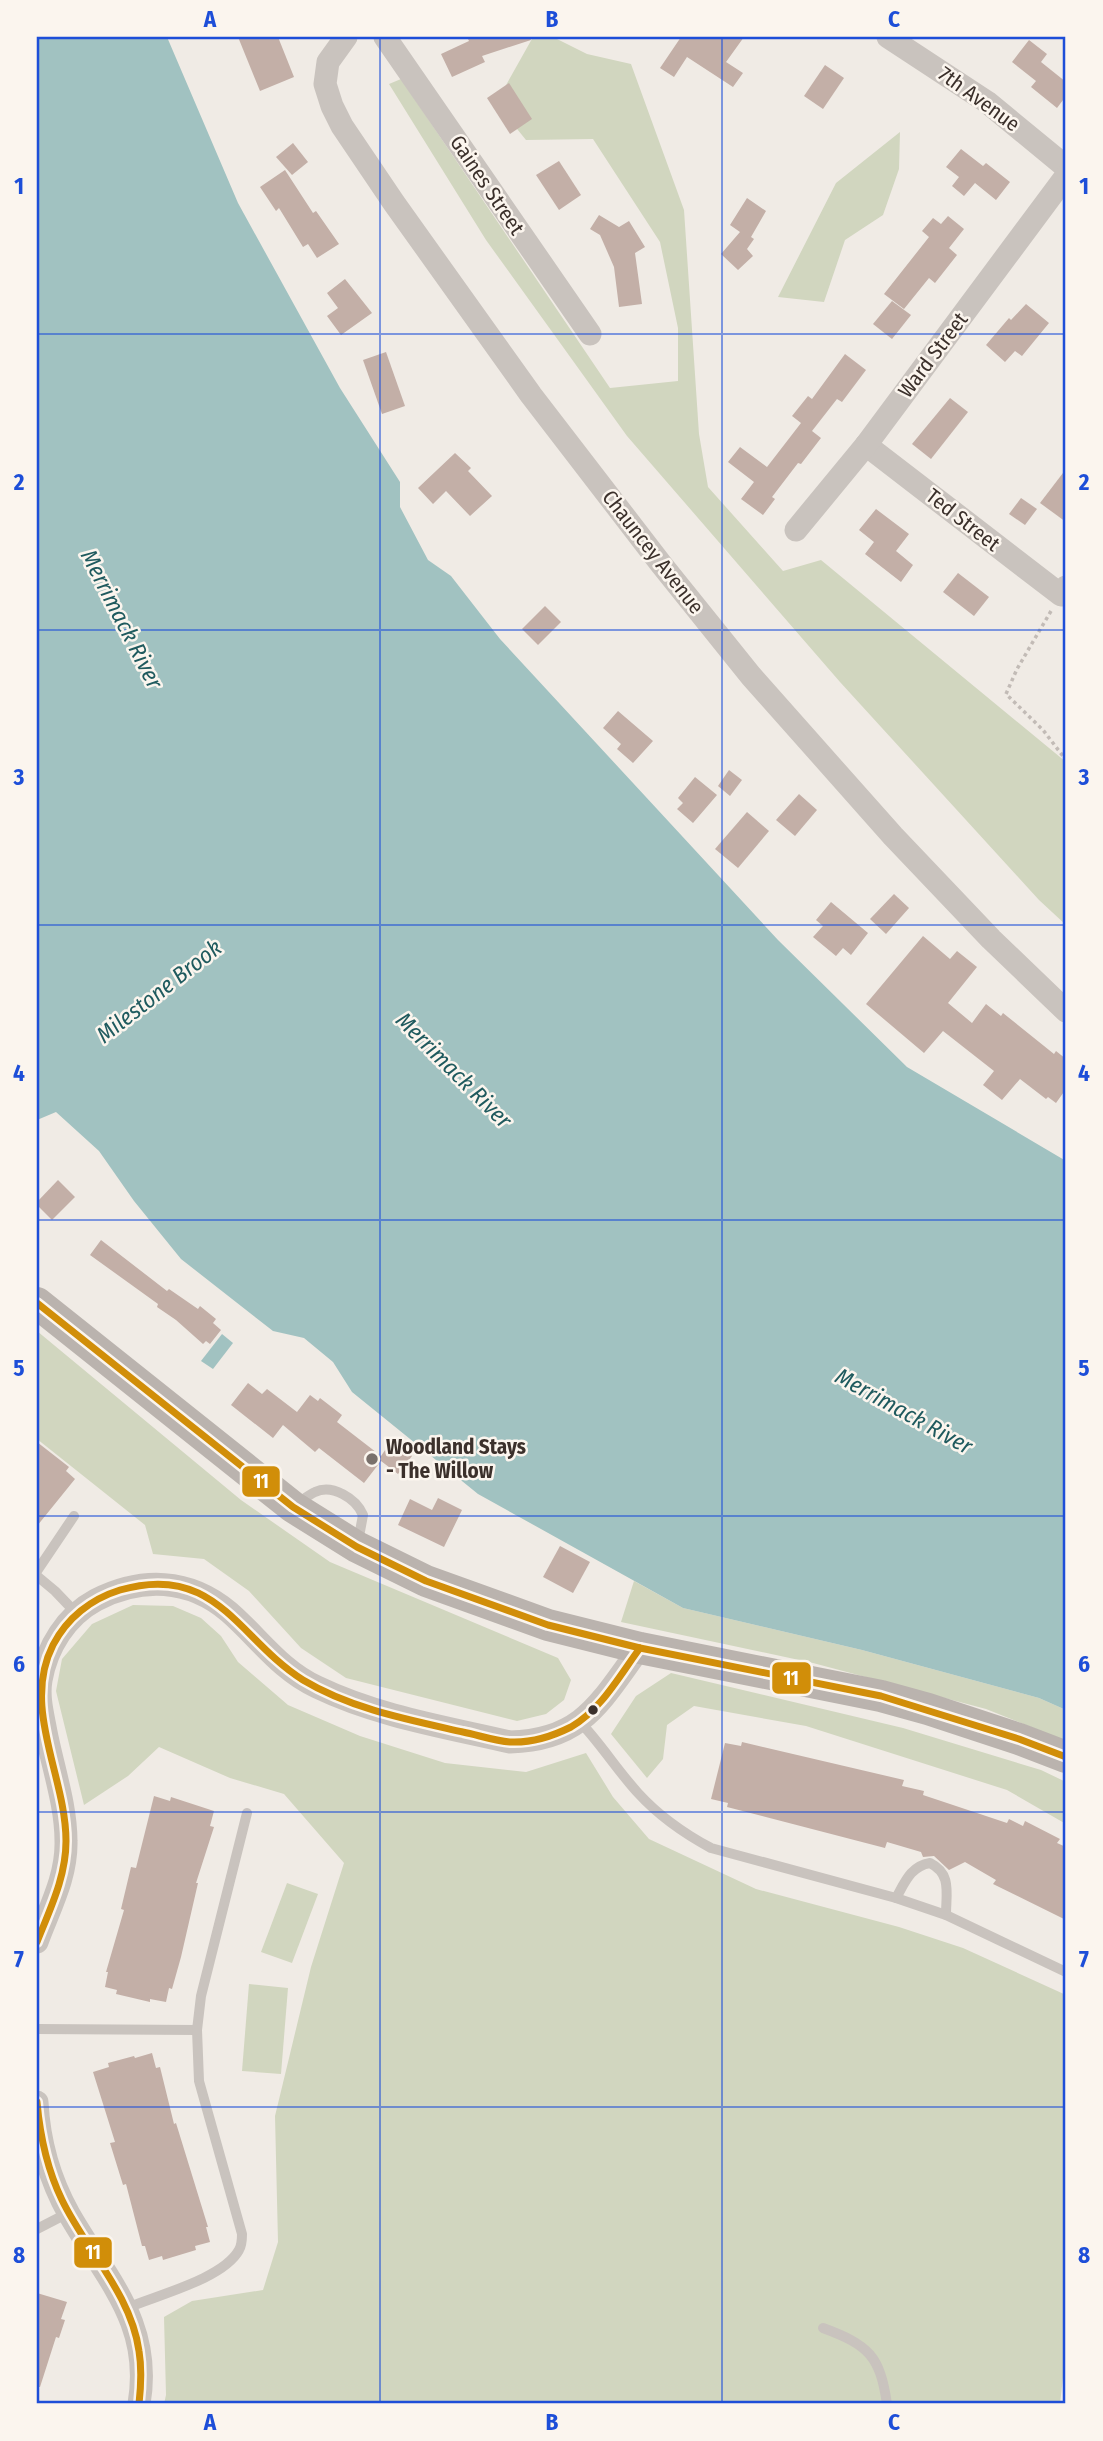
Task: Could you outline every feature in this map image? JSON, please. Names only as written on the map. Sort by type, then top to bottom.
[{"type":"main road","points":[[37,1303],[293,1507],[357,1547],[458,1594],[548,1625],[640,1648],[905,1702],[974,1723],[1066,1757]]},
{"type":"street","name":"Gaines Street","points":[[385,37],[590,334]]},
{"type":"street","name":"7th Avenue","points":[[888,37],[987,102],[1066,167]]},
{"type":"street","name":"Chauncey Avenue","points":[[343,40],[328,62],[325,84],[342,126],[531,394],[653,555],[751,676],[893,836],[991,939],[1066,1011]]},
{"type":"street","name":"Ward Street","points":[[796,530],[866,445],[1066,176]]},
{"type":"street","name":"Ted Street","points":[[866,445],[1063,591]]},
{"type":"street","points":[[37,1942],[60,1884],[65,1864],[66,1842],[64,1814],[41,1703],[41,1682],[45,1662],[54,1642],[64,1626],[90,1603],[129,1586],[148,1583],[167,1584],[190,1590],[209,1598],[228,1612],[267,1651],[306,1682],[368,1708],[510,1742],[534,1741],[557,1735],[580,1722],[603,1699],[640,1648]]},
{"type":"street","points":[[37,2102],[38,2126],[46,2160],[68,2213],[127,2308],[139,2345],[142,2369],[139,2404]]},
{"type":"lane","points":[[74,1516],[37,1574],[77,1614]]},
{"type":"lane","points":[[580,1722],[600,1743],[637,1793],[684,1833],[711,1848],[897,1898],[946,1915],[1066,1972]]},
{"type":"lane","points":[[127,2308],[220,2269],[235,2257],[242,2247],[242,2234],[199,2081],[197,2030],[201,1996],[247,1813]]},
{"type":"lane","points":[[897,1898],[909,1875],[919,1865],[930,1863],[944,1872],[946,1915]]},
{"type":"lane","points":[[37,2029],[197,2030]]},
{"type":"lane","points":[[37,2229],[68,2213]]},
{"type":"lane","points":[[823,2328],[858,2343],[872,2357],[883,2376],[887,2404]]},
{"type":"path","points":[[1063,591],[1017,669],[1006,694],[1043,730],[1066,760]]},
{"type":"green space","points":[[533,37],[553,37],[587,54],[631,64],[684,210],[699,434],[708,487],[783,571],[821,560],[1066,762],[1066,925],[1039,900],[840,682],[627,436],[486,240],[389,84],[401,79],[610,388],[678,381],[678,328],[660,242],[593,139],[526,140],[496,103]]},
{"type":"green space","points":[[900,132],[899,169],[883,215],[845,240],[824,302],[778,297],[836,183]]},
{"type":"green space","points":[[37,1331],[241,1500],[330,1562],[558,1658],[571,1680],[564,1700],[546,1714],[517,1721],[346,1678],[301,1648],[249,1591],[204,1559],[153,1554],[145,1525],[37,1439]]},
{"type":"green space","points":[[634,1581],[683,1608],[862,1650],[1039,1698],[1066,1710],[1066,1741],[986,1709],[813,1663],[621,1622]]},
{"type":"green space","points":[[133,1605],[173,1606],[201,1618],[221,1636],[238,1662],[288,1705],[360,1736],[445,1763],[526,1772],[586,1753],[613,1797],[649,1839],[756,1889],[899,1927],[963,1948],[1066,1995],[1066,2351],[1060,2404],[164,2404],[164,2317],[192,2301],[263,2290],[278,2242],[275,2116],[311,1967],[344,1863],[284,1794],[230,1778],[159,1747],[128,1776],[84,1805],[56,1691],[62,1659],[92,1624]]},
{"type":"green space","points":[[671,1673],[903,1728],[1041,1770],[1066,1782],[1066,1824],[1007,1790],[806,1726],[694,1706],[667,1725],[663,1759],[647,1778],[611,1734],[636,1696]]},
{"type":"green space","points":[[287,1883],[318,1894],[292,1963],[261,1952]]},
{"type":"green space","points":[[249,1984],[288,1988],[281,2074],[242,2071]]},
{"type":"water","points":[[37,37],[167,37],[238,203],[340,388],[400,482],[400,507],[428,560],[451,576],[500,639],[778,940],[907,1067],[1066,1161],[1066,1710],[1039,1698],[862,1650],[683,1608],[478,1494],[352,1392],[333,1362],[304,1338],[273,1331],[181,1259],[134,1201],[99,1151],[56,1112],[37,1120]]},
{"type":"water","points":[[222,1334],[233,1343],[213,1369],[201,1361]]},
{"type":"building","points":[[238,37],[278,37],[294,77],[260,91]]},
{"type":"building","points":[[467,37],[530,37],[531,40],[482,56],[485,62],[452,77],[441,54],[469,41]]},
{"type":"building","points":[[681,37],[744,37],[726,62],[743,73],[733,87],[687,57],[674,77],[660,68]]},
{"type":"building","points":[[1029,40],[1047,54],[1041,62],[1066,82],[1066,96],[1057,108],[1031,87],[1036,81],[1012,62]]},
{"type":"building","points":[[825,65],[844,78],[823,109],[804,96]]},
{"type":"building","points":[[509,83],[532,119],[510,134],[487,98]]},
{"type":"building","points":[[293,143],[308,162],[292,175],[276,157]]},
{"type":"building","points":[[961,149],[983,166],[986,163],[1010,182],[996,200],[975,183],[964,196],[952,186],[959,177],[946,167]]},
{"type":"building","points":[[559,161],[581,195],[559,210],[536,175]]},
{"type":"building","points":[[285,170],[313,213],[316,211],[339,244],[317,258],[308,244],[303,247],[279,208],[276,211],[260,187]]},
{"type":"building","points":[[747,198],[766,211],[747,249],[753,256],[738,270],[721,254],[740,232],[730,225]]},
{"type":"building","points":[[599,215],[619,227],[629,221],[645,247],[635,253],[642,304],[619,307],[614,267],[600,235],[590,229]]},
{"type":"building","points":[[948,216],[964,229],[949,248],[957,255],[935,283],[929,278],[904,309],[884,294],[929,237],[922,231],[933,218],[941,224]]},
{"type":"building","points":[[345,279],[372,313],[341,335],[327,316],[338,308],[327,293]]},
{"type":"building","points":[[892,301],[911,315],[892,339],[873,324]]},
{"type":"building","points":[[1026,304],[1049,323],[1022,356],[1015,351],[1005,362],[986,345],[1009,318],[1011,320]]},
{"type":"building","points":[[386,352],[405,406],[382,414],[363,360]]},
{"type":"building","points":[[845,354],[866,370],[842,402],[837,399],[812,431],[821,438],[772,497],[775,499],[763,515],[741,499],[754,482],[728,462],[740,447],[767,467],[801,423],[792,416],[808,396],[812,399]]},
{"type":"building","points":[[950,398],[968,412],[931,459],[912,444]]},
{"type":"building","points":[[455,453],[471,468],[468,471],[492,496],[470,516],[446,491],[433,504],[418,488]]},
{"type":"building","points":[[1066,469],[1066,522],[1040,503]]},
{"type":"building","points":[[1021,498],[1037,509],[1025,525],[1009,514]]},
{"type":"building","points":[[876,509],[909,534],[896,551],[913,565],[901,582],[865,554],[874,542],[859,530]]},
{"type":"building","points":[[958,573],[989,597],[974,616],[943,592]]},
{"type":"building","points":[[545,606],[561,622],[538,645],[522,629]]},
{"type":"building","points":[[618,711],[653,741],[633,763],[617,749],[621,744],[603,728]]},
{"type":"building","points":[[729,770],[742,780],[730,796],[718,786]]},
{"type":"building","points":[[695,777],[717,795],[693,823],[677,809],[683,803],[678,798]]},
{"type":"building","points":[[799,794],[817,810],[795,836],[776,820]]},
{"type":"building","points":[[747,812],[769,831],[738,868],[715,849]]},
{"type":"building","points":[[894,894],[909,908],[886,934],[870,919]]},
{"type":"building","points":[[831,902],[868,933],[851,955],[843,948],[836,956],[813,937],[823,926],[816,920]]},
{"type":"building","points":[[923,936],[950,959],[957,951],[977,967],[948,1003],[972,1023],[986,1004],[1001,1016],[1003,1013],[1054,1054],[1056,1051],[1066,1059],[1066,1089],[1056,1103],[1048,1097],[1046,1099],[1020,1079],[1002,1100],[983,1085],[994,1071],[943,1031],[924,1053],[866,1004]]},
{"type":"building","points":[[58,1180],[75,1197],[52,1220],[37,1202]]},
{"type":"building","points":[[101,1240],[167,1291],[169,1289],[198,1309],[200,1306],[216,1319],[213,1323],[221,1330],[210,1344],[206,1341],[203,1344],[157,1307],[158,1304],[90,1255]]},
{"type":"building","points":[[248,1383],[262,1394],[267,1389],[297,1412],[310,1395],[318,1401],[320,1398],[342,1415],[337,1422],[381,1456],[392,1440],[412,1456],[398,1474],[381,1461],[364,1483],[319,1448],[315,1452],[283,1425],[273,1438],[231,1405]]},
{"type":"building","points":[[37,1442],[69,1467],[66,1471],[75,1479],[37,1526]]},
{"type":"building","points":[[438,1498],[462,1510],[444,1547],[398,1525],[410,1499],[432,1510]]},
{"type":"building","points":[[560,1546],[590,1562],[573,1593],[543,1577]]},
{"type":"building","points":[[742,1742],[904,1780],[902,1786],[924,1791],[923,1795],[1007,1823],[1009,1819],[1023,1826],[1025,1821],[1060,1839],[1057,1843],[1066,1847],[1066,1920],[993,1884],[996,1880],[965,1862],[949,1870],[934,1856],[923,1857],[921,1852],[887,1842],[885,1848],[727,1807],[728,1803],[711,1799],[725,1743],[741,1746]]},
{"type":"building","points":[[154,1796],[170,1801],[171,1797],[214,1811],[210,1826],[214,1827],[196,1883],[181,1957],[166,2002],[150,1999],[150,2002],[116,1994],[117,1990],[105,1987],[106,1972],[124,1910],[121,1909],[131,1867],[136,1868]]},
{"type":"building","points":[[152,2053],[156,2068],[160,2067],[174,2124],[176,2123],[208,2227],[210,2242],[195,2246],[196,2250],[163,2260],[162,2256],[149,2260],[145,2246],[142,2246],[126,2184],[123,2185],[110,2143],[115,2142],[93,2072],[109,2067],[108,2063]]},
{"type":"building","points":[[37,2293],[67,2302],[61,2319],[65,2320],[59,2338],[56,2337],[40,2387],[37,2387]]},
{"type":"transit line","name":"11","points":[[37,1303],[293,1507],[357,1547],[426,1581],[548,1625],[640,1648],[881,1696],[1019,1739],[1066,1757]]},
{"type":"transit line","name":"11","points":[[37,1942],[60,1880],[66,1841],[64,1816],[43,1718],[44,1669],[53,1645],[65,1626],[99,1599],[120,1590],[153,1584],[180,1586],[203,1595],[223,1609],[280,1663],[321,1690],[402,1718],[510,1742],[549,1736],[582,1720],[609,1691],[640,1648]]},
{"type":"transit line","name":"11","points":[[37,2102],[45,2152],[62,2200],[117,2291],[134,2330],[141,2364],[139,2404]]},
{"type":"place","name":"Woodland Stays - The Willow","points":[[372,1459]]},
{"type":"water label","name":"Merrimack River","points":[[122,619]]},
{"type":"water label","name":"Milestone Brook","points":[[159,991]]},
{"type":"water label","name":"Merrimack River","points":[[454,1070]]},
{"type":"water label","name":"Merrimack River","points":[[904,1411]]}]
